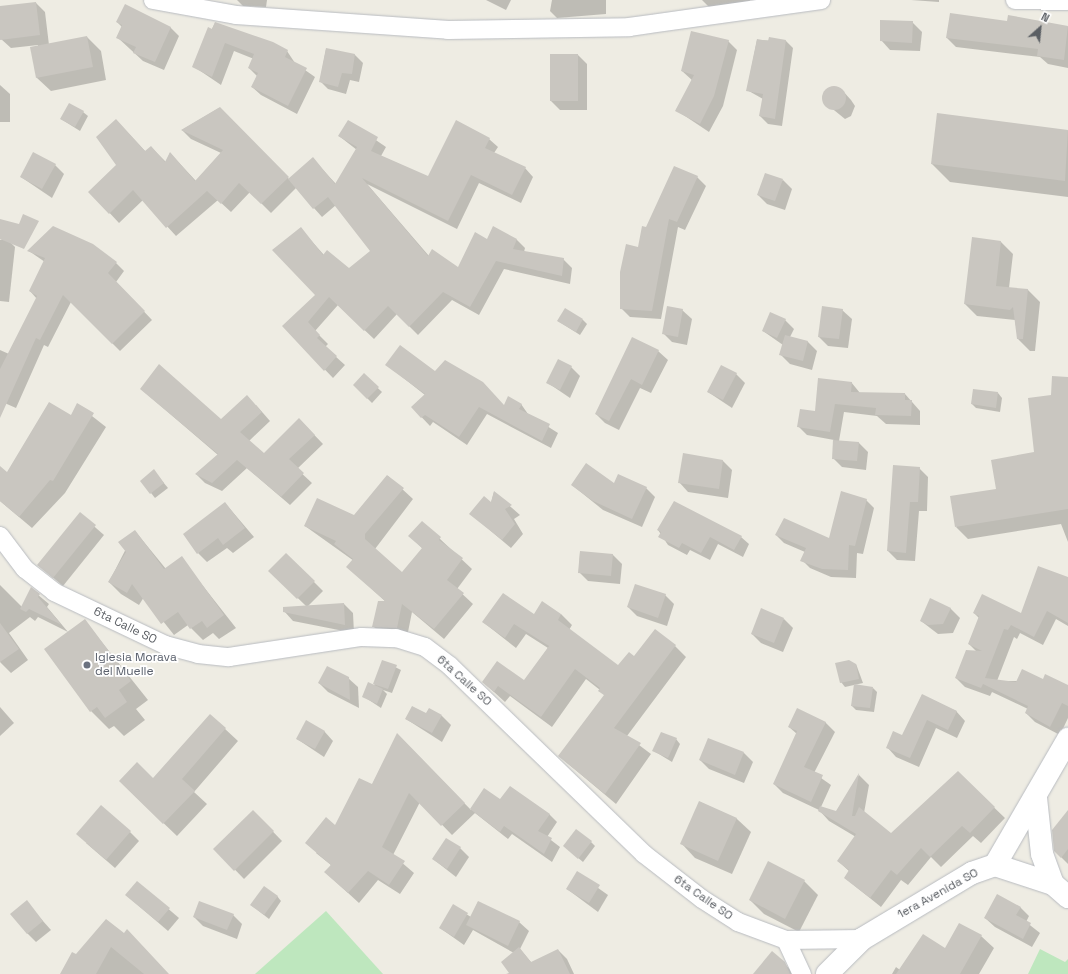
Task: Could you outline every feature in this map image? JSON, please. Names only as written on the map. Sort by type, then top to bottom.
[{"type":"street","points":[[153,0],[236,15],[448,30],[629,27],[821,0]]},
{"type":"street","points":[[1015,0],[1068,1]]},
{"type":"street","name":"6ta Calle SO","points":[[0,536],[25,569],[54,592],[165,645],[198,654],[229,658],[362,637],[396,638],[425,647],[450,666],[644,854],[702,899],[738,922],[786,940],[862,939]]},
{"type":"street","points":[[1060,891],[995,865],[1036,798],[1068,739]]},
{"type":"street","points":[[1036,798],[1042,854],[1060,891]]},
{"type":"street","name":"1era Avenida SO","points":[[827,974],[862,939],[972,873],[995,865]]},
{"type":"street","points":[[786,940],[802,974]]},
{"type":"green space","points":[[326,911],[383,974],[255,974]]},
{"type":"green space","points":[[1040,949],[1065,962],[1068,959],[1068,974],[1028,974]]},
{"type":"building","points":[[36,2],[40,35],[0,40],[0,6]]},
{"type":"building","points":[[125,4],[171,27],[155,62],[133,53],[136,47],[116,38],[122,25],[116,22]]},
{"type":"building","points":[[950,13],[1007,21],[1008,15],[1068,26],[1064,60],[1037,56],[1038,49],[946,38]]},
{"type":"building","points":[[880,20],[913,21],[912,43],[880,41]]},
{"type":"building","points":[[215,22],[273,42],[288,50],[285,57],[307,68],[288,106],[251,87],[258,73],[248,68],[254,54],[225,43],[212,77],[192,67],[208,27],[212,29]]},
{"type":"building","points":[[691,31],[729,40],[714,96],[700,124],[675,111],[694,75],[681,71]]},
{"type":"building","points":[[87,36],[93,67],[36,78],[30,47]]},
{"type":"building","points":[[769,37],[786,40],[775,119],[759,116],[763,94],[746,91],[757,39],[768,41]]},
{"type":"building","points":[[326,48],[355,54],[352,74],[342,73],[338,87],[319,82]]},
{"type":"building","points":[[550,54],[578,54],[578,101],[550,101]]},
{"type":"building","points":[[834,86],[839,87],[845,93],[845,103],[839,109],[834,110],[829,109],[823,103],[822,98],[823,93],[829,87]]},
{"type":"building","points":[[69,103],[84,111],[75,127],[60,119]]},
{"type":"building","points":[[220,107],[289,177],[261,204],[239,183],[221,204],[207,191],[166,228],[133,190],[109,214],[88,192],[116,165],[96,137],[116,119],[145,151],[151,146],[165,162],[170,152],[195,181],[223,150],[181,130]]},
{"type":"building","points":[[937,113],[1068,130],[1065,181],[931,164]]},
{"type":"building","points":[[348,120],[378,137],[371,151],[428,176],[456,120],[490,138],[485,148],[526,167],[512,195],[471,175],[448,221],[362,178],[428,256],[432,249],[458,267],[475,232],[487,239],[493,226],[517,239],[513,249],[564,258],[562,276],[496,261],[470,307],[443,292],[409,327],[388,306],[364,331],[329,297],[308,322],[320,335],[317,338],[337,356],[324,371],[282,326],[315,295],[272,250],[301,227],[323,255],[327,250],[349,268],[370,251],[328,197],[313,209],[288,179],[313,157],[335,184],[357,147],[338,136]]},
{"type":"building","points":[[33,152],[56,164],[42,189],[20,177]]},
{"type":"building","points":[[674,166],[698,176],[677,222],[669,219],[652,311],[620,309],[620,272],[626,244],[638,247],[642,226],[646,227]]},
{"type":"building","points":[[765,173],[783,179],[775,201],[757,195]]},
{"type":"building","points":[[23,214],[39,221],[24,249],[0,239],[0,219],[19,224]]},
{"type":"building","points":[[53,226],[93,244],[117,262],[108,273],[145,311],[112,344],[63,295],[40,340],[36,338],[0,418],[0,369],[37,296],[29,291],[45,258],[27,251]]},
{"type":"building","points":[[972,237],[1001,241],[996,286],[1028,289],[1023,339],[1017,339],[1013,307],[1010,310],[964,304]]},
{"type":"building","points":[[667,306],[683,309],[678,337],[662,334]]},
{"type":"building","points":[[822,306],[843,309],[839,339],[818,337]]},
{"type":"building","points":[[565,308],[583,319],[576,332],[557,321]]},
{"type":"building","points":[[770,312],[786,319],[777,338],[762,331]]},
{"type":"building","points":[[785,335],[808,341],[803,361],[779,355]]},
{"type":"building","points":[[632,337],[659,350],[642,385],[631,379],[609,421],[595,414]]},
{"type":"building","points":[[400,345],[435,371],[445,360],[483,382],[504,405],[508,396],[522,404],[519,409],[550,424],[542,441],[479,407],[459,437],[425,415],[421,418],[411,407],[425,394],[385,365]]},
{"type":"building","points":[[558,359],[572,366],[560,390],[546,383]]},
{"type":"building","points":[[159,364],[221,419],[247,395],[262,412],[240,432],[264,453],[299,418],[315,435],[289,459],[304,473],[281,497],[237,460],[212,483],[195,474],[218,454],[140,389]]},
{"type":"building","points":[[721,365],[737,373],[723,400],[707,392]]},
{"type":"building","points":[[364,373],[379,387],[367,399],[353,385]]},
{"type":"building","points":[[1052,376],[1068,377],[1068,509],[955,527],[950,496],[996,489],[991,460],[1034,452],[1028,398],[1051,395]]},
{"type":"building","points":[[818,378],[852,382],[851,392],[905,393],[905,400],[912,400],[911,416],[875,415],[876,408],[835,404],[830,432],[797,427],[800,409],[815,411]]},
{"type":"building","points":[[973,389],[998,392],[996,408],[971,404]]},
{"type":"building","points":[[49,402],[71,415],[77,403],[94,413],[53,481],[50,480],[19,517],[0,501],[0,466],[7,472]]},
{"type":"building","points":[[833,440],[859,442],[857,461],[832,459]]},
{"type":"building","points":[[683,453],[723,460],[719,489],[678,483]]},
{"type":"building","points":[[586,463],[614,483],[618,474],[647,487],[632,519],[593,501],[571,485]]},
{"type":"building","points":[[893,465],[920,467],[918,502],[910,502],[906,553],[887,551]]},
{"type":"building","points":[[154,469],[164,483],[150,494],[140,481]]},
{"type":"building","points":[[387,475],[404,488],[365,534],[365,539],[402,572],[422,548],[408,536],[422,521],[441,537],[439,540],[463,558],[447,580],[464,593],[434,629],[402,604],[397,628],[372,627],[378,601],[385,601],[346,567],[353,559],[334,544],[336,541],[304,526],[317,498],[354,515]]},
{"type":"building","points":[[494,491],[512,505],[505,509],[515,524],[502,540],[469,514],[484,496],[491,502]]},
{"type":"building","points":[[841,491],[867,499],[855,546],[849,545],[848,570],[822,569],[800,561],[806,548],[775,535],[784,518],[829,538]]},
{"type":"building","points":[[674,501],[742,536],[734,550],[710,537],[701,553],[682,543],[679,548],[658,537],[661,532],[657,530]]},
{"type":"building","points":[[225,502],[245,528],[223,545],[218,538],[197,554],[183,534]]},
{"type":"building","points":[[80,512],[96,525],[53,578],[37,565]]},
{"type":"building","points":[[135,530],[164,569],[182,556],[224,615],[207,628],[202,621],[190,629],[178,612],[161,624],[132,584],[127,593],[108,582],[126,552],[118,542]]},
{"type":"building","points":[[580,551],[613,554],[611,576],[578,573]]},
{"type":"building","points":[[286,553],[315,581],[297,599],[268,571]]},
{"type":"building","points":[[1038,566],[1068,577],[1068,623],[1047,611],[1034,637],[1011,625],[1008,630],[1004,629],[985,678],[1016,682],[1022,669],[1043,679],[1045,674],[1068,685],[1068,706],[1062,703],[1050,727],[1025,713],[1028,706],[983,684],[981,688],[955,678],[966,650],[982,651],[968,644],[979,616],[973,613],[982,594],[1021,613]]},
{"type":"building","points":[[635,584],[666,594],[658,618],[627,607]]},
{"type":"building","points":[[31,587],[40,594],[38,597],[62,625],[29,609],[26,612],[20,609]]},
{"type":"building","points":[[503,593],[534,614],[542,601],[561,614],[558,620],[618,665],[629,652],[634,656],[655,629],[676,645],[614,728],[641,743],[605,794],[558,756],[604,695],[598,691],[600,688],[575,669],[541,717],[498,686],[494,692],[482,682],[497,661],[524,680],[549,646],[514,624],[505,638],[482,622]]},
{"type":"building","points":[[930,598],[951,608],[943,624],[928,625],[920,621]]},
{"type":"building","points":[[344,603],[345,625],[283,612],[283,607]]},
{"type":"building","points":[[761,608],[784,618],[774,643],[751,634]]},
{"type":"building","name":"Iglesia Morava del Muelle","points":[[85,619],[131,681],[119,690],[127,702],[105,718],[97,707],[90,712],[44,649]]},
{"type":"building","points":[[0,623],[19,649],[0,662]]},
{"type":"building","points":[[382,660],[397,665],[388,689],[373,684]]},
{"type":"building","points":[[849,660],[856,664],[859,679],[840,683],[835,663]]},
{"type":"building","points":[[327,666],[349,677],[350,700],[318,683]]},
{"type":"building","points":[[368,682],[383,689],[377,704],[362,697]]},
{"type":"building","points":[[854,684],[873,687],[870,708],[851,706]]},
{"type":"building","points":[[922,694],[957,711],[948,730],[927,720],[910,758],[886,748],[893,731],[902,735]]},
{"type":"building","points":[[412,706],[426,713],[429,708],[442,715],[432,733],[405,719]]},
{"type":"building","points":[[797,708],[826,722],[804,767],[823,775],[811,802],[773,784],[797,731],[788,727]]},
{"type":"building","points":[[210,714],[226,728],[182,779],[195,791],[163,824],[119,781],[137,762],[153,778]]},
{"type":"building","points":[[306,720],[325,731],[315,749],[296,739]]},
{"type":"building","points":[[661,732],[677,738],[668,758],[652,751]]},
{"type":"building","points":[[397,733],[465,803],[441,826],[409,793],[382,847],[405,861],[389,885],[368,871],[348,893],[324,872],[331,865],[305,843],[326,817],[335,825],[359,778],[372,784]]},
{"type":"building","points":[[708,738],[744,752],[735,775],[699,760]]},
{"type":"building","points":[[958,771],[995,807],[970,833],[962,826],[930,857],[921,848],[897,875],[891,870],[870,898],[844,878],[849,870],[837,861],[856,834],[818,811],[820,806],[836,811],[859,773],[852,816],[855,816],[859,807],[891,833]]},
{"type":"building","points":[[510,786],[550,814],[538,831],[552,838],[544,854],[504,826],[500,832],[470,809],[484,788],[500,799]]},
{"type":"building","points":[[699,801],[737,818],[718,861],[680,844]]},
{"type":"building","points":[[101,805],[131,831],[106,860],[76,834]]},
{"type":"building","points":[[253,810],[274,831],[234,871],[213,849]]},
{"type":"building","points":[[1068,810],[1068,849],[1061,858],[1054,851],[1052,830]]},
{"type":"building","points":[[576,829],[592,841],[578,859],[563,846]]},
{"type":"building","points":[[446,838],[461,847],[447,869],[432,859]]},
{"type":"building","points":[[768,861],[805,880],[785,919],[749,900]]},
{"type":"building","points":[[577,871],[600,885],[589,903],[566,889]]},
{"type":"building","points":[[137,881],[170,908],[158,922],[125,895]]},
{"type":"building","points":[[264,886],[278,896],[264,915],[250,905]]},
{"type":"building","points":[[997,894],[1021,907],[1016,915],[1031,923],[1023,939],[984,918]]},
{"type":"building","points":[[27,900],[43,921],[27,934],[10,914]]},
{"type":"building","points":[[199,901],[234,914],[227,930],[193,917]]},
{"type":"building","points":[[478,901],[520,921],[508,946],[466,925]]},
{"type":"building","points":[[453,904],[468,913],[454,937],[439,928]]},
{"type":"building","points":[[106,919],[124,933],[127,929],[169,974],[144,974],[111,947],[96,974],[60,974],[72,952],[76,954]]},
{"type":"building","points":[[959,923],[982,935],[960,974],[896,974],[923,934],[945,948]]},
{"type":"building","points":[[519,947],[531,962],[558,949],[570,974],[506,974],[509,973],[501,962]]},
{"type":"building","points":[[772,951],[785,962],[790,974],[753,974]]},
{"type":"place","name":"Iglesia Morava del Muelle","points":[[87,665]]}]
